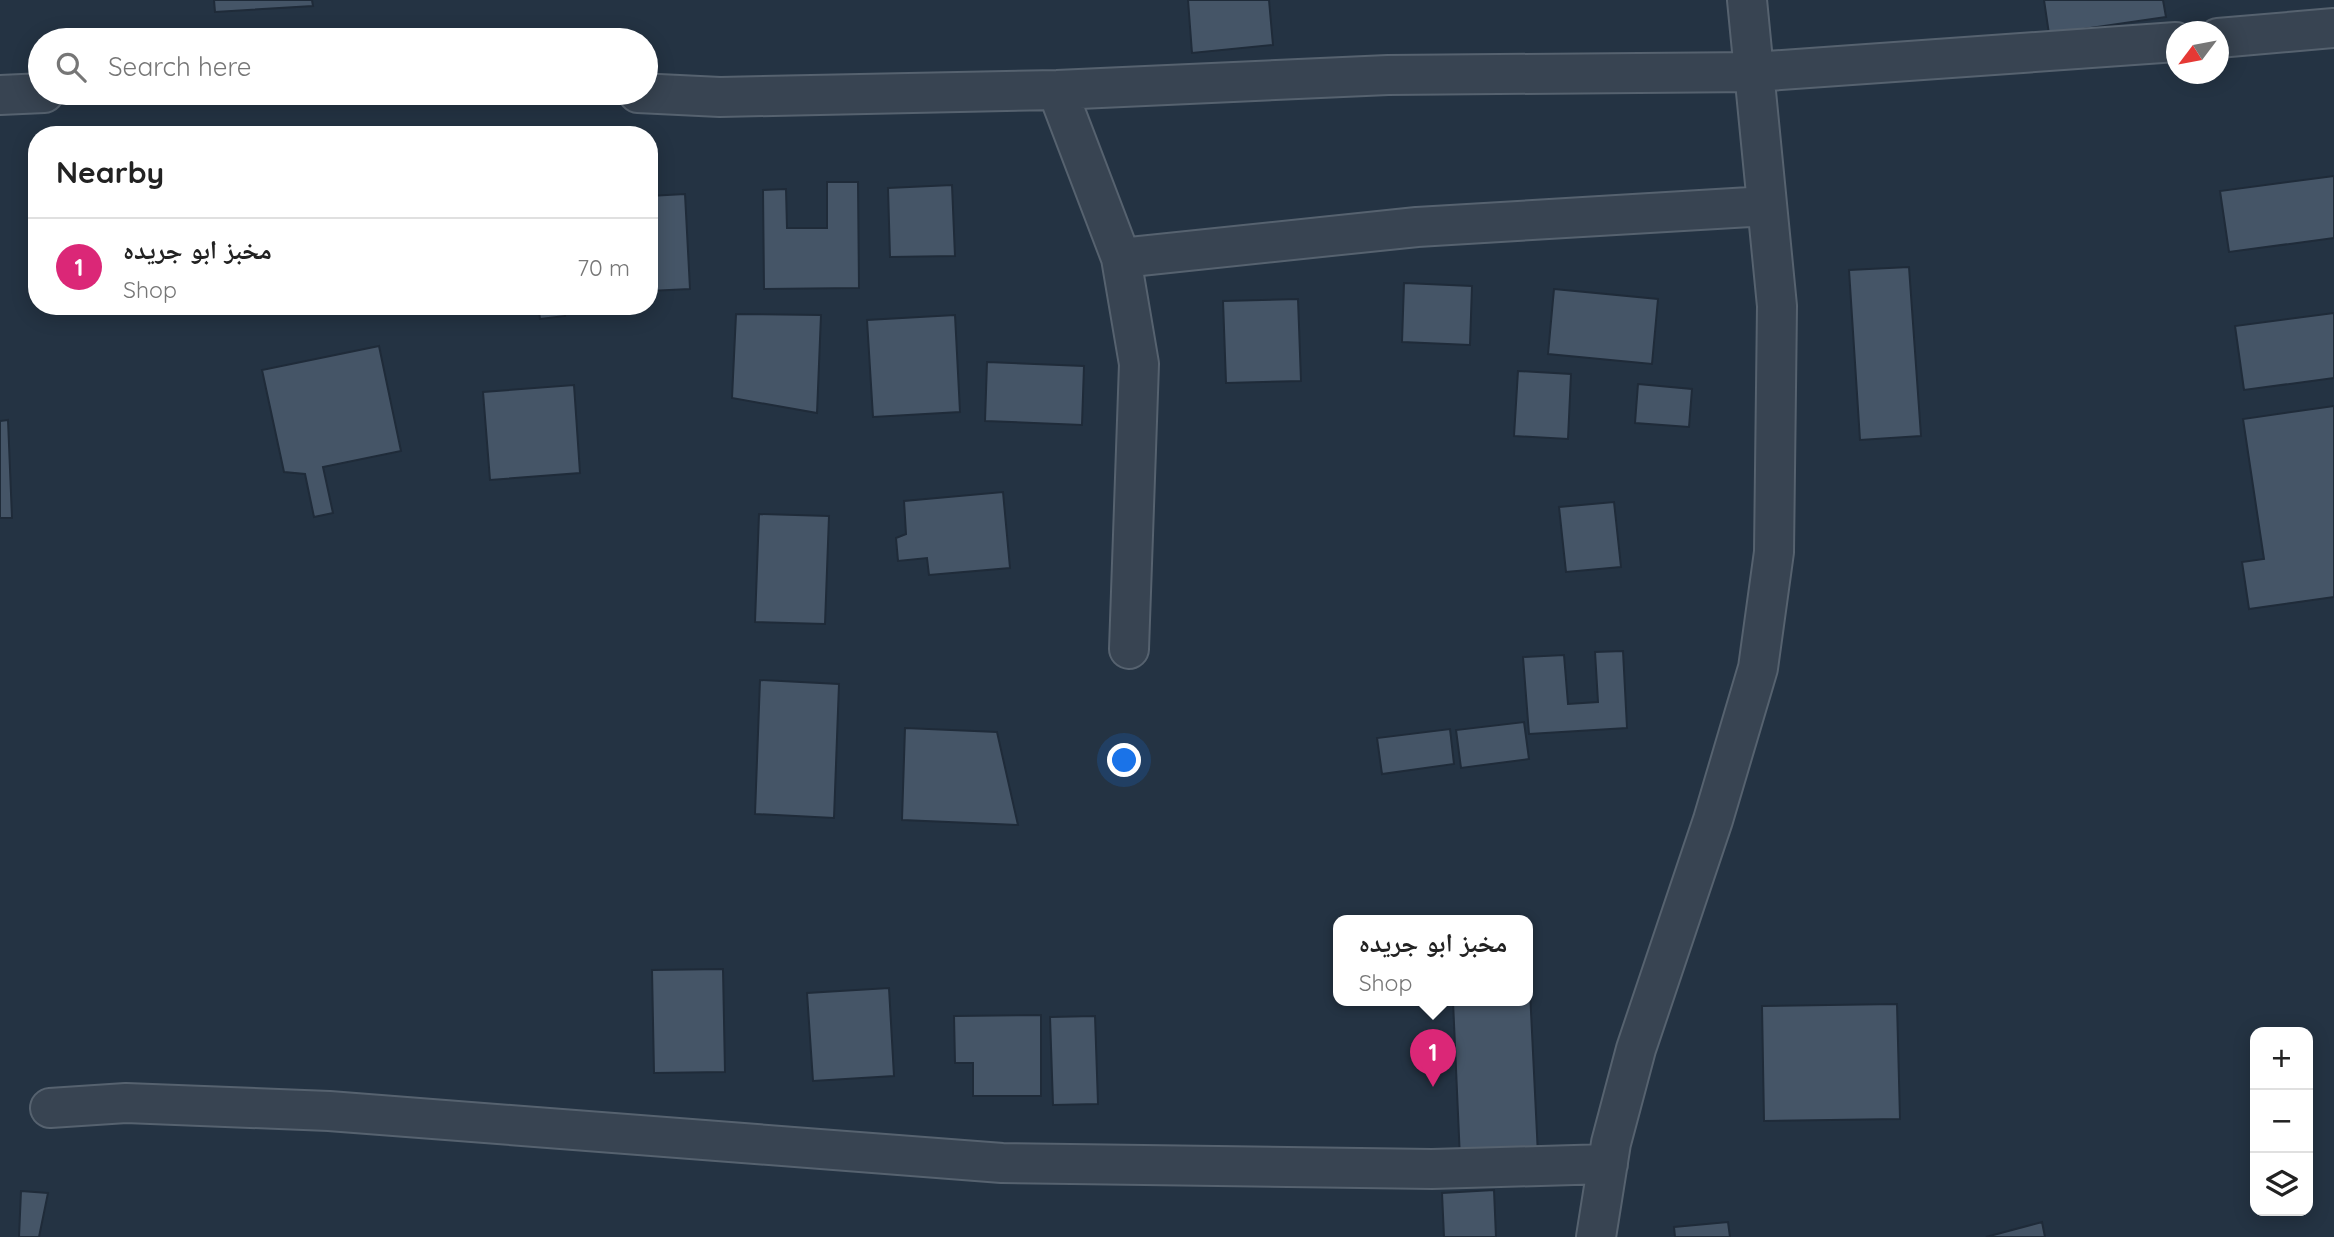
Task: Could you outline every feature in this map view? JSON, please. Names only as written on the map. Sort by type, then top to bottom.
[{"type":"street","points":[[1596,1237],[1608,1164],[1636,1049],[1713,820],[1758,668],[1774,552],[1777,306],[1747,0]]},
{"type":"street","points":[[2229,37],[2334,29]]},
{"type":"street","points":[[658,94],[720,97],[1057,90],[1388,75],[1754,72],[2166,43]]},
{"type":"street","points":[[1057,90],[1121,258],[1139,364],[1129,649]]},
{"type":"street","points":[[0,95],[28,94]]},
{"type":"street","points":[[1121,258],[1416,227],[1767,206]]},
{"type":"street","points":[[50,1108],[126,1103],[329,1111],[1002,1163],[1432,1169],[1608,1164]]},
{"type":"building","points":[[214,0],[312,0],[313,6],[215,12]]},
{"type":"building","points":[[1188,0],[1269,0],[1273,45],[1192,53]]},
{"type":"building","points":[[2044,0],[2163,0],[2166,17],[2049,34]]},
{"type":"building","points":[[2334,176],[2334,238],[2229,252],[2220,191]]},
{"type":"building","points":[[827,182],[858,182],[859,288],[764,289],[763,190],[786,189],[787,228],[827,228]]},
{"type":"building","points":[[952,185],[955,256],[890,257],[888,188]]},
{"type":"building","points":[[685,194],[690,289],[658,291],[658,196]]},
{"type":"building","points":[[1909,267],[1921,436],[1860,440],[1849,270]]},
{"type":"building","points":[[1404,283],[1472,286],[1470,345],[1402,342]]},
{"type":"building","points":[[1554,289],[1658,299],[1652,364],[1548,354]]},
{"type":"building","points":[[1298,299],[1301,381],[1226,383],[1223,301]]},
{"type":"building","points":[[2334,313],[2334,378],[2244,390],[2235,326]]},
{"type":"building","points":[[736,314],[821,315],[817,413],[732,398]]},
{"type":"building","points":[[539,315],[565,316],[540,319]]},
{"type":"building","points":[[955,315],[960,412],[873,417],[867,320]]},
{"type":"building","points":[[379,346],[401,451],[323,467],[333,513],[314,517],[305,474],[284,472],[262,370]]},
{"type":"building","points":[[987,362],[1084,366],[1082,425],[985,421]]},
{"type":"building","points":[[1518,371],[1571,374],[1568,439],[1514,436]]},
{"type":"building","points":[[1638,384],[1692,389],[1689,427],[1635,423]]},
{"type":"building","points":[[574,385],[580,473],[490,480],[483,392]]},
{"type":"building","points":[[2334,406],[2334,597],[2249,609],[2242,562],[2264,559],[2243,419]]},
{"type":"building","points":[[8,420],[12,518],[0,518],[0,421]]},
{"type":"building","points":[[1003,492],[1010,568],[929,575],[927,558],[898,561],[896,538],[906,534],[904,501]]},
{"type":"building","points":[[1614,502],[1621,567],[1566,572],[1559,507]]},
{"type":"building","points":[[759,514],[829,516],[825,624],[755,622]]},
{"type":"building","points":[[1623,651],[1627,728],[1529,734],[1523,657],[1564,655],[1568,704],[1598,702],[1595,652]]},
{"type":"building","points":[[760,680],[839,684],[834,818],[755,814]]},
{"type":"building","points":[[1524,722],[1529,759],[1461,768],[1456,730]]},
{"type":"building","points":[[905,728],[997,732],[1018,825],[902,820]]},
{"type":"building","points":[[1450,729],[1454,764],[1382,774],[1377,738]]},
{"type":"building","points":[[723,969],[725,1072],[654,1073],[652,970]]},
{"type":"building","points":[[889,988],[894,1076],[813,1081],[807,993]]},
{"type":"building","points":[[1897,1004],[1900,1119],[1764,1121],[1762,1006]]},
{"type":"building","points":[[1453,1006],[1531,1006],[1538,1155],[1460,1159]]},
{"type":"building","points":[[1041,1015],[1041,1096],[973,1096],[973,1063],[955,1063],[954,1016]]},
{"type":"building","points":[[1095,1016],[1098,1104],[1053,1105],[1050,1017]]},
{"type":"building","points":[[1494,1190],[1496,1237],[1444,1237],[1442,1193]]},
{"type":"building","points":[[21,1191],[48,1193],[39,1237],[19,1237]]},
{"type":"building","points":[[1728,1222],[1730,1237],[1675,1237],[1674,1227]]},
{"type":"building","points":[[2042,1222],[2045,1237],[1986,1237]]},
{"type":"place","name":"مخبز ابو جريده","points":[[1433,1087]]}]
